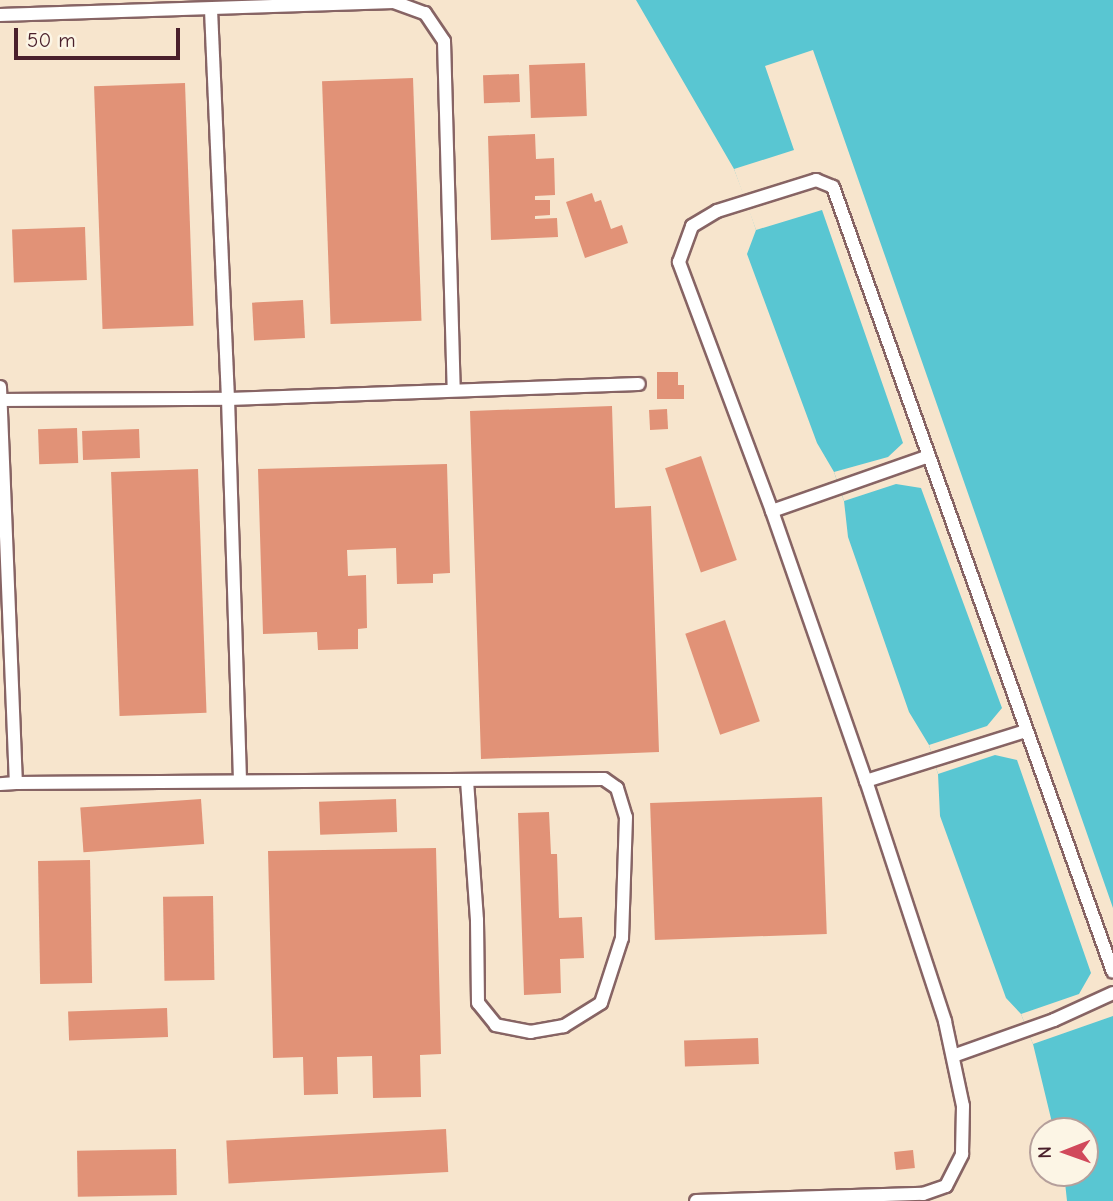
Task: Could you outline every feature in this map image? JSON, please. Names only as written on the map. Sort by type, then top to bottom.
[{"type":"lane","points":[[0,15],[394,2],[425,13],[444,41],[454,390]]},
{"type":"lane","points":[[211,10],[228,399],[240,780]]},
{"type":"lane","points":[[937,1201],[962,1154],[963,1106],[945,1021],[866,781],[772,511],[680,262],[692,226],[717,211],[816,180],[833,187],[1113,972]]},
{"type":"lane","points":[[0,400],[228,399],[639,384]]},
{"type":"lane","points":[[0,387],[16,783]]},
{"type":"lane","points":[[772,511],[929,456]]},
{"type":"lane","points":[[866,781],[1026,731]]},
{"type":"lane","points":[[0,784],[240,780],[604,779],[617,788],[626,817],[622,938],[601,1003],[564,1026],[531,1032],[496,1025],[478,1003],[477,920],[467,780]]},
{"type":"lane","points":[[953,1056],[1054,1020],[1113,993]]},
{"type":"lane","points":[[696,1201],[923,1195],[946,1186]]},
{"type":"water","points":[[636,0],[1113,0],[1113,1201],[1067,1201],[1066,1187],[1099,1187],[1099,1117],[1051,1117],[1033,1044],[1021,1014],[1006,998],[940,816],[938,774],[929,745],[909,712],[848,537],[844,501],[834,472],[817,443],[747,254],[756,230],[734,169]]},
{"type":"pier","points":[[813,50],[1113,908],[1113,1016],[1033,1044],[1021,1014],[1079,994],[1091,973],[1017,760],[995,755],[938,774],[929,745],[987,726],[1002,708],[921,488],[896,484],[844,501],[834,472],[888,457],[903,443],[822,210],[756,230],[734,169],[794,150],[765,66]]},
{"type":"building","points":[[585,63],[587,116],[531,118],[529,65]]},
{"type":"building","points":[[519,74],[520,102],[484,103],[483,75]]},
{"type":"building","points":[[413,78],[421,321],[331,324],[322,81]]},
{"type":"building","points":[[185,83],[193,326],[103,329],[94,86]]},
{"type":"building","points":[[535,134],[536,159],[554,158],[555,195],[535,196],[535,200],[550,200],[550,215],[535,216],[535,219],[557,218],[558,237],[491,240],[488,136]]},
{"type":"building","points":[[592,193],[595,202],[601,200],[611,229],[622,225],[628,243],[585,258],[566,202]]},
{"type":"building","points":[[85,227],[87,280],[14,283],[12,230]]},
{"type":"building","points":[[303,300],[305,338],[254,341],[252,303]]},
{"type":"building","points":[[657,372],[678,372],[678,385],[684,385],[684,399],[657,399]]},
{"type":"building","points":[[612,406],[615,508],[651,506],[659,752],[481,759],[470,411]]},
{"type":"building","points":[[667,409],[668,429],[650,430],[649,410]]},
{"type":"building","points":[[77,428],[78,463],[39,464],[38,429]]},
{"type":"building","points":[[139,429],[140,458],[83,460],[82,431]]},
{"type":"building","points":[[701,456],[737,560],[701,572],[665,468]]},
{"type":"building","points":[[447,464],[450,573],[433,574],[433,583],[397,584],[396,548],[347,550],[348,576],[366,575],[367,628],[358,629],[358,649],[318,650],[317,632],[263,634],[258,469]]},
{"type":"building","points":[[198,469],[207,713],[120,716],[111,472]]},
{"type":"building","points":[[725,620],[760,721],[720,735],[685,634]]},
{"type":"building","points":[[822,797],[827,934],[655,940],[650,803]]},
{"type":"building","points":[[201,799],[204,844],[83,852],[80,807]]},
{"type":"building","points":[[396,799],[397,832],[320,835],[319,802]]},
{"type":"building","points":[[549,812],[551,854],[557,854],[559,918],[582,917],[584,958],[560,959],[561,993],[524,995],[518,813]]},
{"type":"building","points":[[436,848],[441,1054],[420,1055],[421,1097],[373,1098],[372,1056],[337,1057],[338,1094],[304,1095],[303,1057],[273,1058],[268,851]]},
{"type":"building","points":[[90,860],[92,983],[40,984],[38,861]]},
{"type":"building","points":[[213,896],[214,980],[164,981],[163,897]]},
{"type":"building","points":[[167,1008],[168,1037],[69,1040],[68,1011]]},
{"type":"building","points":[[758,1038],[759,1064],[685,1067],[684,1041]]},
{"type":"building","points":[[446,1129],[448,1172],[229,1183],[226,1141]]},
{"type":"building","points":[[176,1149],[177,1195],[78,1197],[77,1151]]},
{"type":"building","points":[[913,1150],[915,1168],[896,1170],[894,1152]]}]
